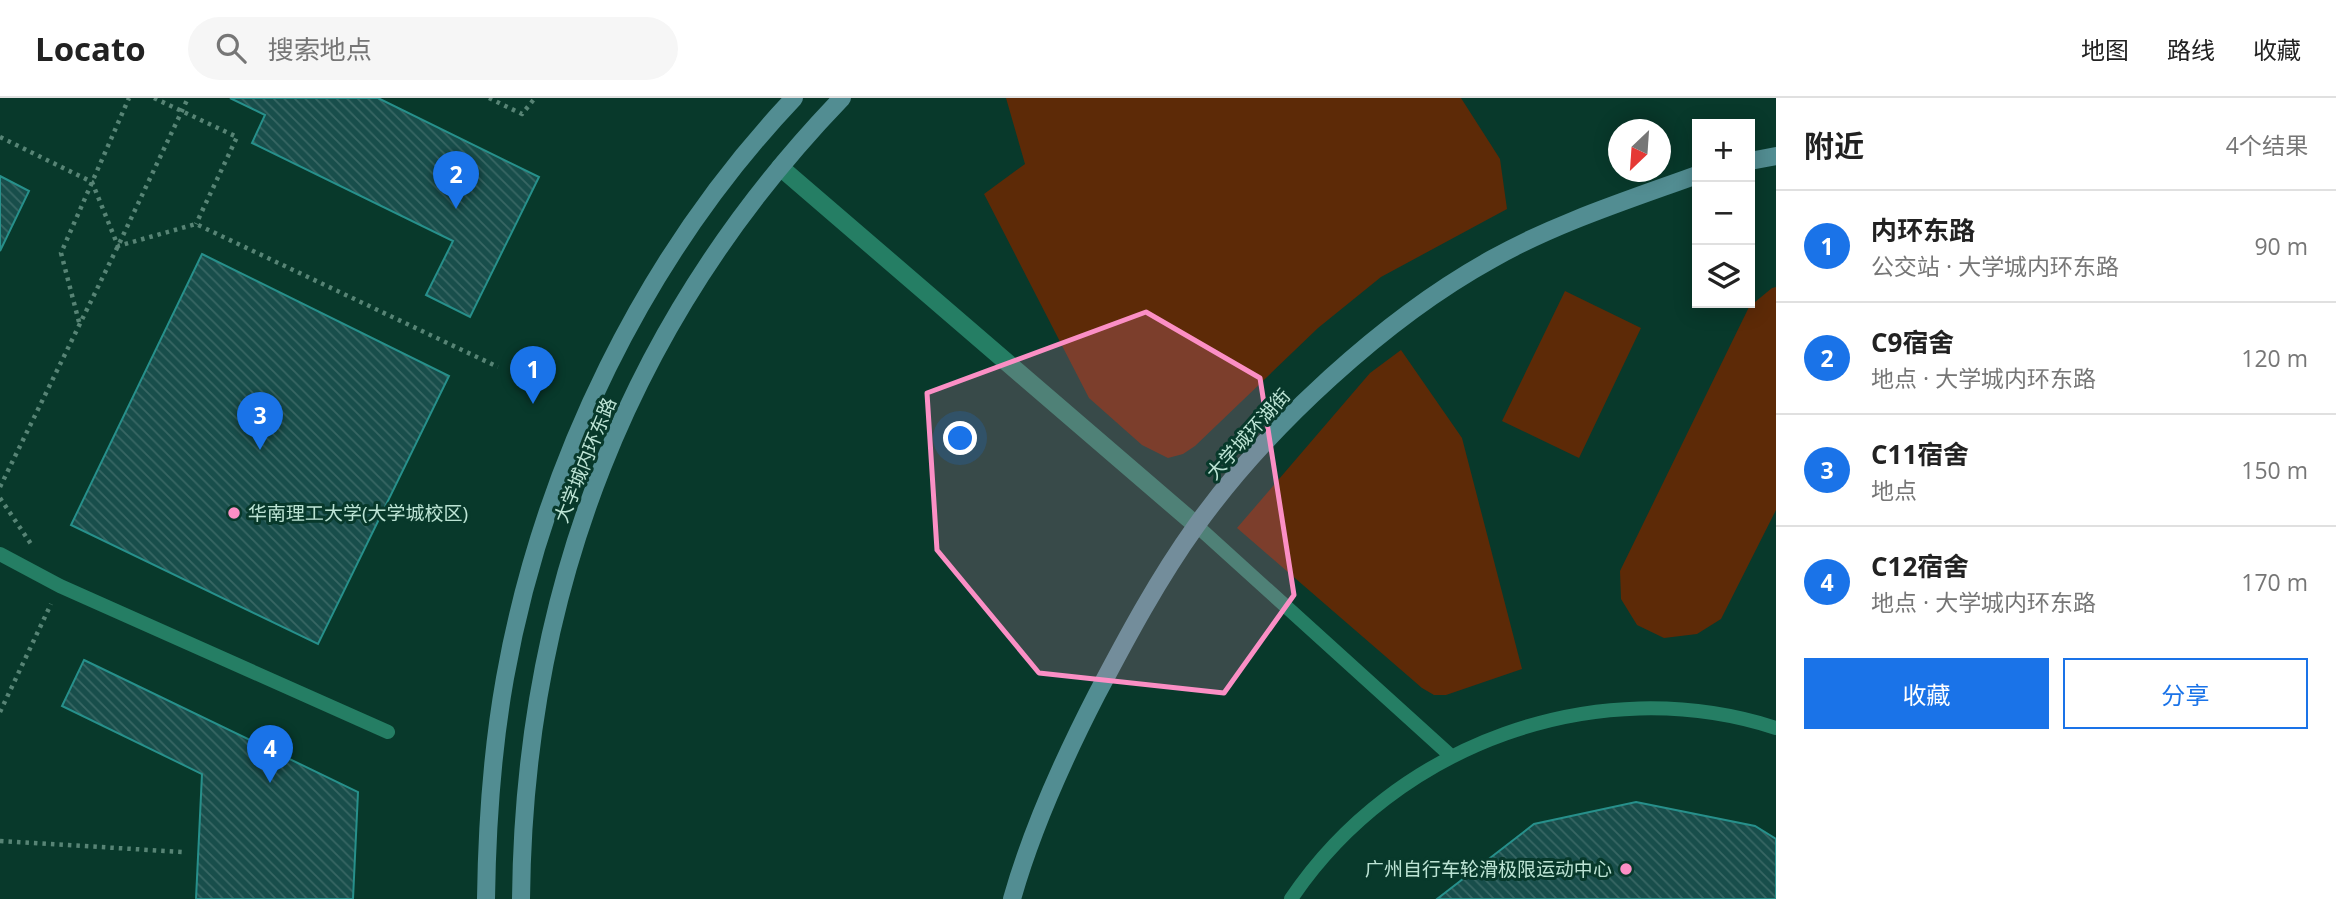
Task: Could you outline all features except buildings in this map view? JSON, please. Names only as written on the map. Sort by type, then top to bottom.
[{"type":"main road","name":"大学城内环东路","points":[[486,899],[492,768],[505,678],[526,587],[560,480],[581,425],[615,355],[666,265],[729,175],[794,98]]},
{"type":"main road","name":"大学城内环东路","points":[[521,899],[526,772],[539,684],[559,596],[592,491],[613,438],[671,324],[725,239],[780,167],[842,98]]},
{"type":"main road","points":[[1755,160],[1776,156]]},
{"type":"main road","name":"大学城环湖街","points":[[1012,899],[1044,807],[1071,745],[1146,603],[1196,525],[1286,420],[1339,370],[1438,292],[1492,258],[1560,226],[1692,177]]},
{"type":"street","points":[[780,167],[1196,525]]},
{"type":"lane","points":[[1196,525],[1451,756]]},
{"type":"lane","points":[[0,554],[60,586],[388,732]]},
{"type":"lane","points":[[1291,899],[1328,851],[1360,819],[1411,779],[1451,756],[1492,738],[1554,719],[1609,710],[1682,710],[1737,718],[1776,729]]},
{"type":"path","points":[[80,323],[61,253],[129,98]]},
{"type":"path","points":[[154,98],[237,136],[196,224]]},
{"type":"path","points":[[0,487],[188,98]]},
{"type":"path","points":[[489,98],[522,114],[535,98]]},
{"type":"path","points":[[0,137],[92,182],[118,246]]},
{"type":"path","points":[[118,246],[196,224],[498,367]]},
{"type":"path","points":[[0,498],[37,553]]},
{"type":"path","points":[[0,712],[60,586]]},
{"type":"path","points":[[0,841],[183,852]]},
{"type":"highlighted area","points":[[1146,312],[1260,378],[1294,595],[1224,693],[1039,673],[937,550],[927,393]]},
{"type":"shaded area","points":[[1006,98],[1461,98],[1500,159],[1507,209],[1381,277],[1318,328],[1195,446],[1183,454],[1168,458],[1142,445],[1089,398],[984,194],[1025,164]]},
{"type":"shaded area","points":[[1776,287],[1776,510],[1721,619],[1697,634],[1664,638],[1637,625],[1621,599],[1620,571],[1749,308],[1755,308],[1755,302]]},
{"type":"shaded area","points":[[1565,291],[1641,328],[1579,458],[1502,421]]},
{"type":"shaded area","points":[[1401,350],[1462,438],[1522,669],[1446,695],[1434,695],[1422,688],[1237,528],[1370,373]]},
{"type":"place","name":"C9宿舍","points":[[456,209]]},
{"type":"place","name":"内环东路","points":[[533,404]]},
{"type":"place","name":"C11宿舍","points":[[260,450]]},
{"type":"place","name":"华南理工大学(大学城校区)","points":[[234,513]]},
{"type":"place","name":"C12宿舍","points":[[270,783]]},
{"type":"place","name":"广州自行车轮滑极限运动中心","points":[[1626,869]]}]
